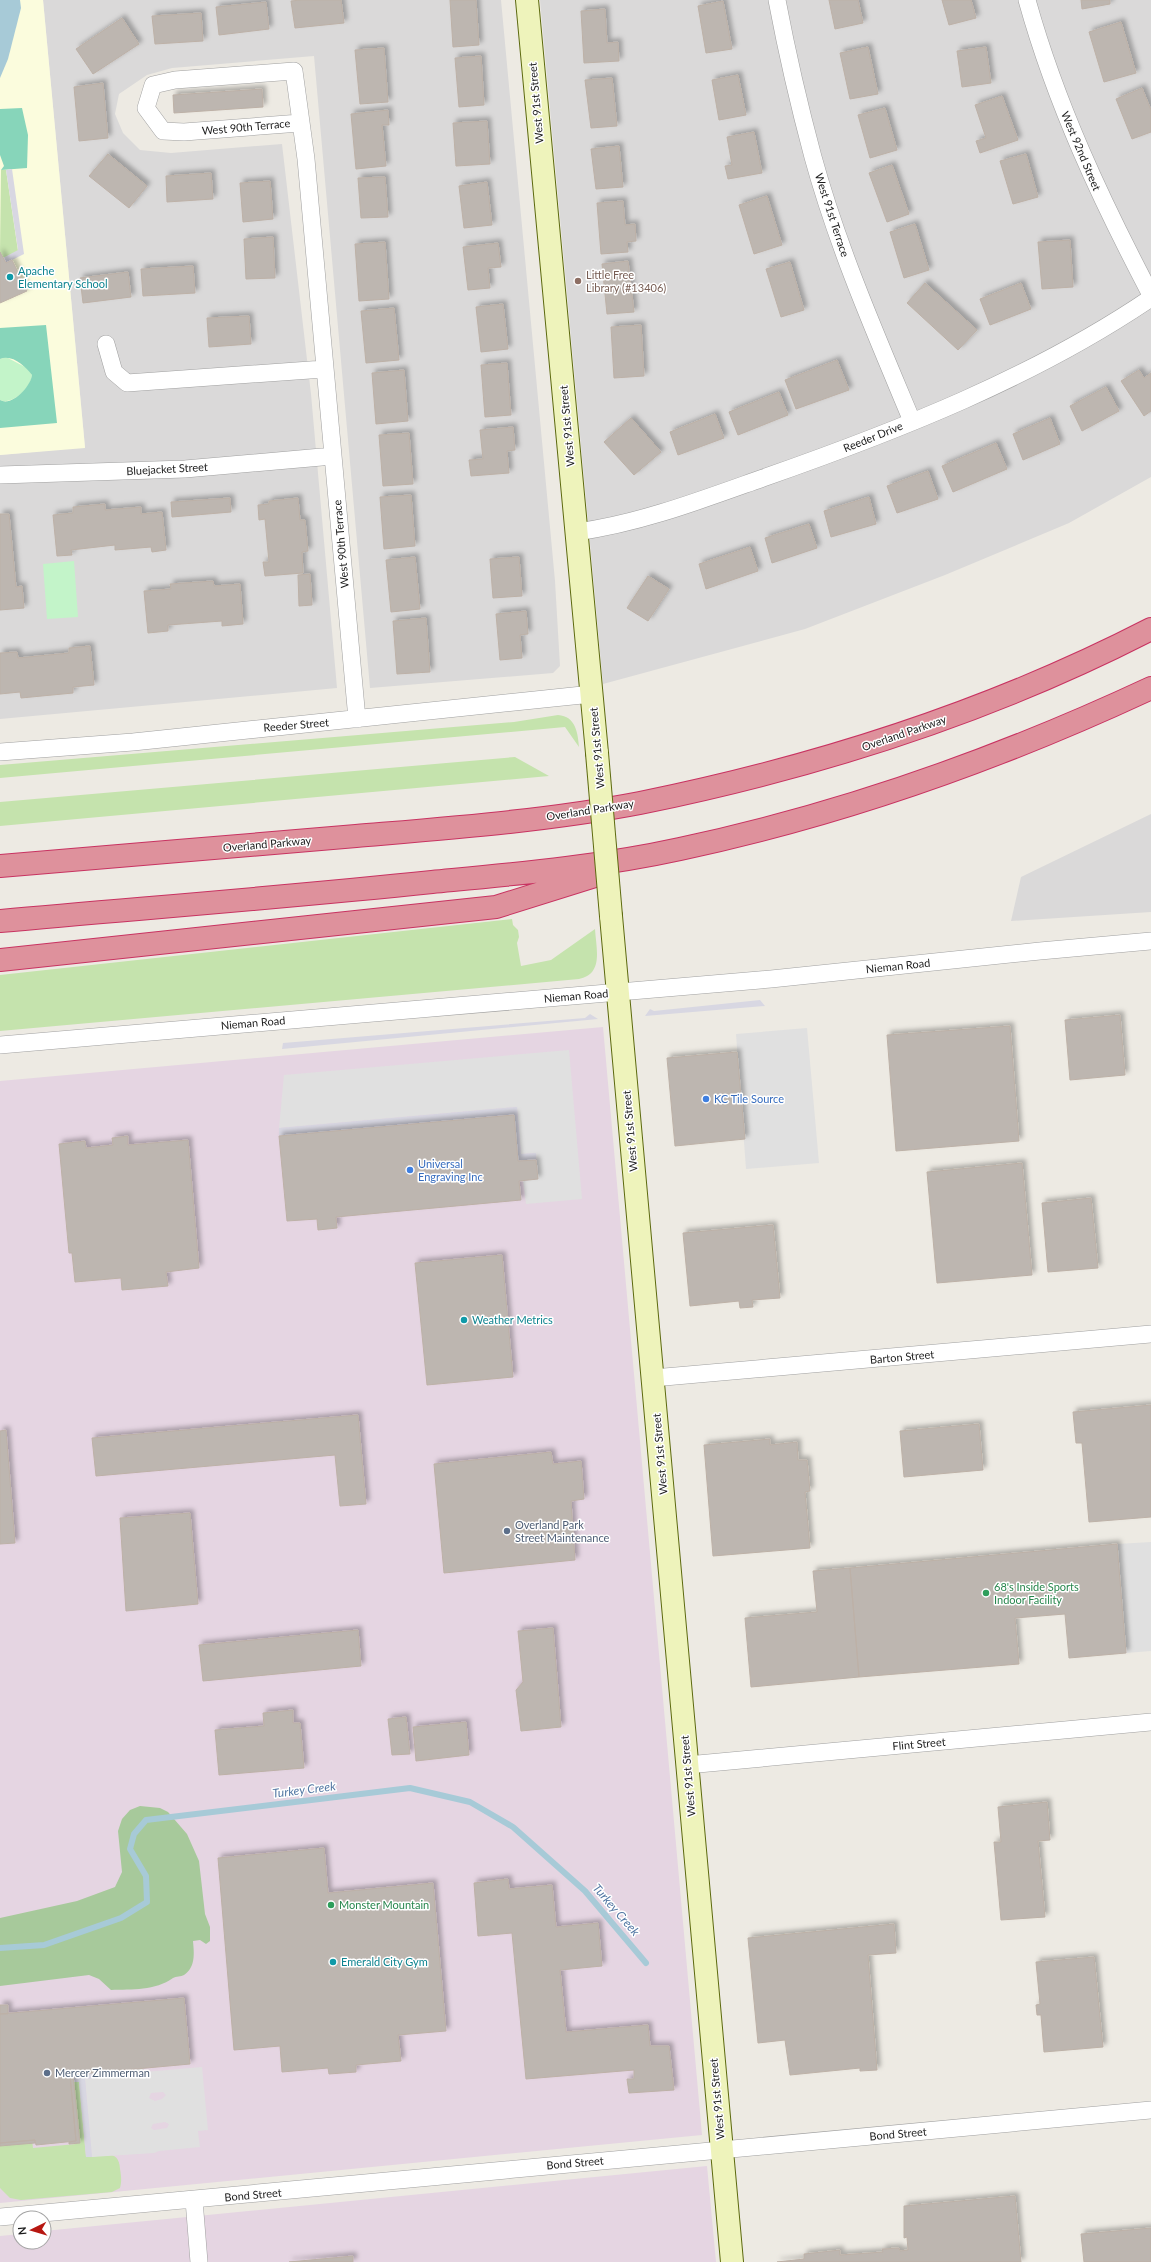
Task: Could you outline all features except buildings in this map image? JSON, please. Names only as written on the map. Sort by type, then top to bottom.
[{"type":"highway","name":"Overland Parkway","points":[[0,866],[453,828],[548,817],[637,803],[806,764],[889,739],[970,710],[1052,676],[1151,629]]},
{"type":"highway","points":[[0,960],[496,907],[678,850],[765,829],[879,798],[975,764],[1082,720],[1151,688]]},
{"type":"highway","points":[[0,921],[395,886],[577,867],[678,850]]},
{"type":"street","name":"West 91st Street","points":[[527,0],[592,694],[732,2262]]},
{"type":"street","name":"West 91st Terrace","points":[[777,0],[790,67],[813,158],[847,262],[877,340],[912,421]]},
{"type":"street","name":"West 92nd Street","points":[[1027,0],[1048,68],[1077,145],[1106,208],[1151,296]]},
{"type":"street","name":"West 90th Terrace","points":[[300,123],[184,132],[163,131],[146,108],[153,85],[175,80],[294,71],[306,159],[357,720]]},
{"type":"street","name":"Reeder Drive","points":[[576,532],[613,526],[665,512],[863,442],[1007,379],[1087,337],[1151,296]]},
{"type":"street","points":[[106,344],[114,372],[126,383],[324,369]]},
{"type":"street","name":"Bluejacket Street","points":[[0,475],[185,469],[333,456]]},
{"type":"street","name":"Reeder Street","points":[[0,752],[357,720],[592,694]]},
{"type":"street","name":"Nieman Road","points":[[0,1046],[771,979],[1151,941]]},
{"type":"street","name":"Barton Street","points":[[653,1378],[1151,1334]]},
{"type":"street","name":"Flint Street","points":[[687,1765],[1151,1722]]},
{"type":"street","name":"Bond Street","points":[[0,2217],[1151,2110]]},
{"type":"street","points":[[194,2200],[198,2262]]},
{"type":"shaded area","points":[[0,0],[43,0],[85,448],[0,455]]},
{"type":"shaded area","points":[[43,0],[501,0],[555,581],[560,666],[553,673],[370,688],[314,56],[172,68],[147,75],[119,94],[115,114],[123,133],[140,150],[171,153],[282,144],[311,394],[337,688],[0,719],[0,455],[85,447]]},
{"type":"shaded area","points":[[540,0],[1151,0],[1151,477],[1069,523],[945,575],[805,629],[603,684]]},
{"type":"shaded area","points":[[12,169],[24,254],[6,263],[3,258],[18,250],[6,170]]},
{"type":"shaded area","points":[[1151,814],[1151,912],[1011,921],[1021,877]]},
{"type":"shaded area","points":[[760,1000],[765,1006],[645,1016],[650,1009],[654,1011]]},
{"type":"shaded area","points":[[590,1014],[598,1019],[282,1049],[283,1043],[585,1018]]},
{"type":"shaded area","points":[[603,1027],[702,2135],[0,2203],[0,1081]]},
{"type":"shaded area","points":[[807,1028],[819,1163],[746,1169],[736,1034]]},
{"type":"shaded area","points":[[569,1050],[582,1199],[526,1204],[523,1181],[538,1179],[536,1153],[521,1154],[517,1107],[279,1128],[284,1075]]},
{"type":"shaded area","points":[[517,1107],[521,1154],[536,1153],[536,1160],[518,1161],[513,1115],[279,1136],[279,1128]]},
{"type":"shaded area","points":[[1151,1542],[1151,1651],[1126,1653],[1117,1544]]},
{"type":"shaded area","points":[[202,2067],[208,2130],[198,2131],[200,2147],[159,2151],[154,2153],[92,2157],[85,2079],[112,2077],[114,2071],[142,2068],[145,2072]],"holes":[[[163,2092],[166,2095],[162,2099],[155,2101],[149,2098],[151,2093]],[[165,2122],[169,2124],[167,2128],[154,2130],[151,2128],[153,2124]]]},
{"type":"shaded area","points":[[114,2071],[112,2077],[85,2079],[92,2157],[86,2157],[79,2082],[71,2082],[70,2075]]},
{"type":"shaded area","points":[[707,2166],[716,2262],[0,2262],[0,2236],[12,2235],[12,2250],[52,2250],[52,2230]]},
{"type":"green space","points":[[22,108],[28,135],[27,168],[1,170],[4,166],[0,155],[0,109]]},
{"type":"green space","points":[[1,170],[6,170],[18,251],[3,258],[0,252]]},
{"type":"green space","points":[[46,325],[57,423],[0,428],[0,400],[10,401],[15,398],[25,390],[31,380],[32,375],[26,368],[14,359],[0,359],[0,328]]},
{"type":"green space","points":[[6,357],[27,368],[32,375],[29,385],[22,393],[8,401],[3,401],[0,400],[0,359]]},
{"type":"green space","points":[[74,561],[78,617],[47,619],[43,564]]},
{"type":"green space","points":[[558,715],[569,719],[575,726],[579,747],[565,727],[0,778],[0,765],[514,722]]},
{"type":"green space","points":[[515,757],[549,776],[0,826],[0,802]]},
{"type":"green space","points":[[512,919],[513,925],[518,930],[519,937],[517,943],[521,966],[551,960],[595,929],[597,959],[592,972],[579,979],[0,1031],[0,975]]},
{"type":"green space","points":[[140,1806],[160,1808],[168,1812],[187,1834],[199,1861],[205,1914],[210,1927],[210,1941],[206,1944],[200,1940],[193,1941],[193,1960],[191,1968],[188,1972],[183,1976],[174,1977],[159,1985],[135,1989],[111,1990],[99,1979],[89,1975],[0,1986],[0,1918],[77,1901],[115,1887],[122,1872],[118,1831],[122,1819],[130,1810]]},
{"type":"green space","points":[[71,2082],[79,2082],[86,2157],[109,2155],[117,2158],[121,2174],[120,2188],[112,2192],[21,2200],[10,2198],[0,2188],[0,2143],[32,2140],[33,2148],[76,2144]]},
{"type":"water","points":[[0,0],[20,0],[21,8],[8,59],[0,78]]},
{"type":"waterway","name":"Turkey Creek","points":[[0,1948],[44,1945],[121,1918],[147,1902],[146,1876],[130,1849],[134,1834],[146,1820],[410,1788],[470,1802],[513,1827],[585,1891],[646,1963]]},
{"type":"place","name":"Apache Elementary School","points":[[10,277]]},
{"type":"place","name":"Little Free Library (#13406)","points":[[578,281]]},
{"type":"place","name":"KC Tile Source","points":[[706,1099]]},
{"type":"place","name":"Universal Engraving Inc","points":[[410,1170]]},
{"type":"place","name":"Weather Metrics","points":[[464,1320]]},
{"type":"place","name":"Overland Park Street Maintenance","points":[[507,1531]]},
{"type":"place","name":"68's Inside Sports Indoor Facility","points":[[986,1593]]},
{"type":"place","name":"Monster Mountain","points":[[331,1905]]},
{"type":"place","name":"Emerald City Gym","points":[[333,1962]]},
{"type":"place","name":"Mercer Zimmerman","points":[[47,2073]]}]
